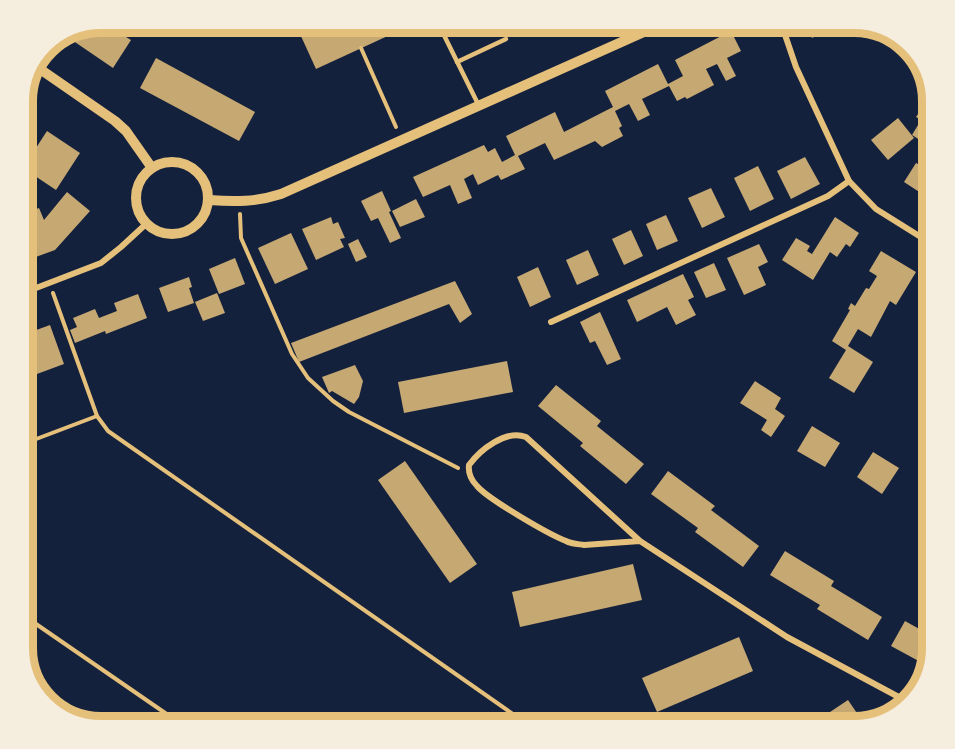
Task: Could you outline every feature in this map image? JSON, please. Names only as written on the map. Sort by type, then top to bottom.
[{"type":"street","points":[[209,200],[255,201],[281,194],[640,33]]},
{"type":"street","points":[[785,33],[796,67],[849,181],[876,209],[922,237]]},
{"type":"street","points":[[41,70],[115,121],[126,131],[152,168]]},
{"type":"street","points":[[177,162],[190,166],[200,175],[207,186],[209,200],[206,211],[198,224],[176,235],[159,232],[146,224],[138,212],[136,199],[138,186],[143,176],[152,168],[164,163],[177,162]]},
{"type":"street","points":[[551,321],[828,196],[849,181]]},
{"type":"street","points":[[33,289],[100,263],[116,252],[146,224]]},
{"type":"street","points":[[640,541],[584,545],[568,542],[478,489],[469,473],[469,465],[485,449],[505,438],[522,435],[534,443],[640,541],[787,638],[900,698]]},
{"type":"lane","points":[[443,33],[479,107]]},
{"type":"lane","points":[[457,62],[506,39]]},
{"type":"path","points":[[361,48],[403,141]]},
{"type":"path","points":[[239,202],[241,238],[292,354],[308,378],[349,412],[469,473]]},
{"type":"path","points":[[50,283],[102,425],[118,439],[516,716]]},
{"type":"path","points":[[33,440],[97,416]]},
{"type":"path","points":[[33,622],[169,716]]},
{"type":"building","points":[[119,33],[131,40],[113,68],[72,40],[88,34]]},
{"type":"building","points":[[300,33],[394,33],[316,69]]},
{"type":"building","points":[[727,33],[732,33],[741,51],[727,58],[736,76],[726,81],[717,64],[706,69],[714,85],[687,99],[685,97],[677,101],[669,86],[642,99],[650,115],[638,121],[629,104],[615,111],[622,126],[619,128],[623,136],[602,147],[595,141],[554,160],[545,143],[518,156],[525,169],[501,180],[498,175],[478,185],[473,174],[464,179],[472,198],[458,204],[450,185],[423,197],[413,177],[484,145],[488,152],[495,148],[502,162],[515,155],[506,136],[555,112],[564,132],[613,107],[605,91],[658,64],[668,84],[683,76],[675,60]]},
{"type":"building","points":[[810,33],[817,33],[818,35],[812,38]]},
{"type":"building","points":[[156,58],[255,112],[239,141],[140,88]]},
{"type":"building","points":[[922,108],[922,141],[912,135],[921,120],[916,117]]},
{"type":"building","points":[[898,118],[914,138],[888,160],[871,140]]},
{"type":"building","points":[[47,131],[80,153],[56,190],[33,175],[33,153]]},
{"type":"building","points":[[805,157],[820,184],[791,199],[777,171]]},
{"type":"building","points":[[916,163],[922,166],[922,194],[904,182]]},
{"type":"building","points":[[758,166],[774,199],[750,211],[734,178]]},
{"type":"building","points":[[711,188],[725,217],[702,228],[688,198]]},
{"type":"building","points":[[382,191],[401,238],[390,243],[378,218],[371,221],[361,201]]},
{"type":"building","points":[[67,192],[90,211],[55,250],[33,258],[33,210],[39,208],[44,220]]},
{"type":"building","points":[[416,199],[425,217],[400,227],[392,211]]},
{"type":"building","points":[[666,215],[678,241],[657,250],[646,224]]},
{"type":"building","points":[[331,217],[333,224],[338,222],[345,238],[340,239],[344,247],[316,260],[302,229]]},
{"type":"building","points":[[835,217],[859,233],[850,247],[846,244],[837,257],[830,252],[813,280],[782,260],[796,238],[810,246],[807,251],[812,254]]},
{"type":"building","points":[[631,230],[643,256],[624,265],[612,239]]},
{"type":"building","points":[[291,233],[308,269],[275,284],[258,248]]},
{"type":"building","points":[[358,239],[367,257],[356,262],[348,244]]},
{"type":"building","points":[[759,244],[768,262],[758,267],[766,285],[744,295],[727,258]]},
{"type":"building","points":[[588,250],[599,275],[577,285],[566,260]]},
{"type":"building","points":[[881,251],[916,272],[896,305],[890,301],[871,337],[858,329],[848,346],[873,362],[854,393],[829,378],[846,350],[832,341],[850,310],[848,309],[851,303],[855,306],[877,276],[869,271]]},
{"type":"building","points":[[235,258],[245,284],[219,294],[209,269]]},
{"type":"building","points":[[714,263],[726,290],[706,298],[694,272]]},
{"type":"building","points":[[538,267],[551,297],[530,307],[517,277]]},
{"type":"building","points":[[683,274],[694,297],[688,300],[696,315],[676,325],[667,307],[637,322],[627,300]]},
{"type":"building","points":[[189,277],[192,287],[189,288],[194,303],[168,312],[159,288]]},
{"type":"building","points":[[455,281],[472,314],[460,323],[449,304],[299,362],[291,343]]},
{"type":"building","points":[[217,293],[225,313],[203,321],[195,302]]},
{"type":"building","points":[[138,294],[147,318],[75,343],[70,330],[77,327],[73,318],[95,309],[99,318],[117,311],[114,303]]},
{"type":"building","points":[[600,312],[621,359],[607,365],[595,341],[590,343],[580,322]]},
{"type":"building","points":[[50,325],[64,364],[37,374],[33,363],[33,331]]},
{"type":"building","points":[[507,361],[513,392],[404,413],[398,382]]},
{"type":"building","points":[[355,365],[363,381],[359,397],[354,404],[332,391],[329,393],[322,377]]},
{"type":"building","points":[[755,381],[781,398],[775,409],[785,416],[771,437],[761,430],[767,420],[740,403]]},
{"type":"building","points":[[556,385],[601,421],[597,426],[644,464],[626,484],[580,446],[583,443],[538,406]]},
{"type":"building","points":[[812,426],[840,443],[825,467],[797,451]]},
{"type":"building","points":[[873,452],[899,468],[882,494],[857,477]]},
{"type":"building","points":[[405,461],[477,564],[450,583],[378,480]]},
{"type":"building","points":[[668,471],[715,506],[711,510],[759,546],[743,567],[695,532],[698,528],[651,494]]},
{"type":"building","points":[[785,551],[834,581],[831,586],[882,617],[868,640],[817,609],[820,605],[770,575]]},
{"type":"building","points":[[633,564],[642,600],[520,627],[512,592]]},
{"type":"building","points":[[905,621],[922,630],[920,662],[891,646]]},
{"type":"building","points":[[739,637],[753,671],[657,712],[642,678]]},
{"type":"building","points":[[848,700],[859,716],[854,716],[824,716]]}]
